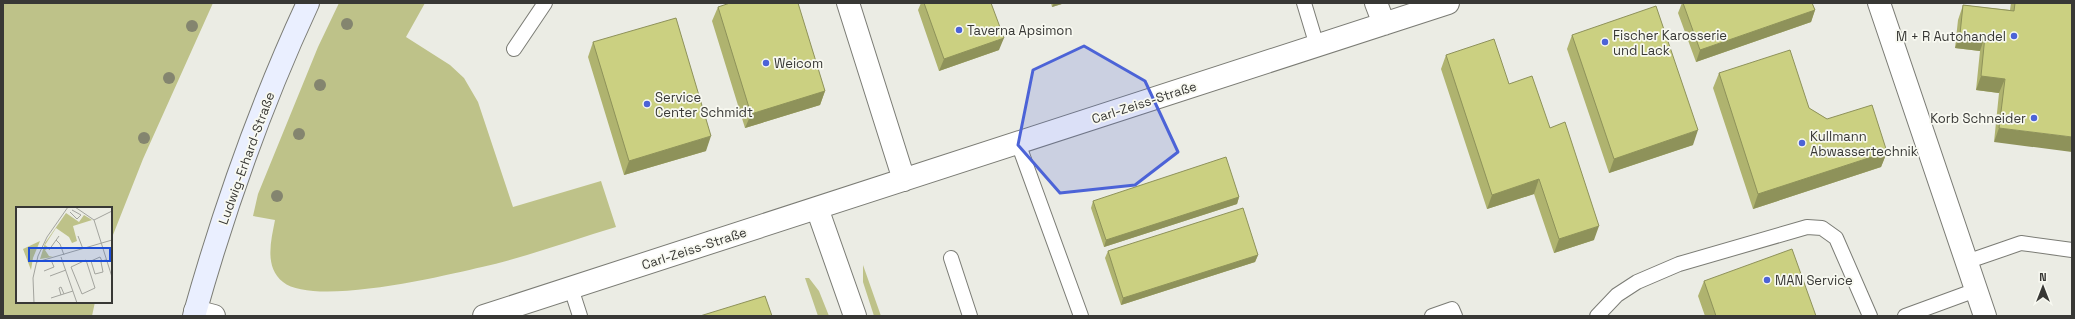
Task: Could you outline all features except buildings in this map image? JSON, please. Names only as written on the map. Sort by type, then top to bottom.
[{"type":"main road","name":"Ludwig-Erhard-Straße","points":[[201,314],[226,207],[289,44],[308,3]]},
{"type":"street","points":[[848,3],[904,180]]},
{"type":"street","points":[[1376,3],[1384,24]]},
{"type":"street","name":"Carl-Zeiss-Straße","points":[[484,316],[1448,3]]},
{"type":"street","points":[[1879,3],[1985,316]]},
{"type":"street","points":[[817,208],[855,316]]},
{"type":"lane","points":[[514,49],[545,3]]},
{"type":"lane","points":[[1304,3],[1317,46]]},
{"type":"lane","points":[[1018,143],[1081,316]]},
{"type":"lane","points":[[1597,316],[1617,295],[1637,282],[1679,264],[1807,227],[1822,228],[1836,238],[1870,316]]},
{"type":"lane","points":[[1966,262],[2021,243],[2072,250]]},
{"type":"lane","points":[[951,258],[970,316]]},
{"type":"lane","points":[[571,288],[580,316]]},
{"type":"lane","points":[[1905,316],[1976,290]]},
{"type":"lane","points":[[1432,316],[1452,309],[1455,316]]},
{"type":"highlighted area","points":[[1084,46],[1145,81],[1178,152],[1135,185],[1060,193],[1018,145],[1033,70]]},
{"type":"green space","points":[[3,3],[213,3],[143,159],[112,237],[112,207],[16,207],[16,303],[95,303],[92,316],[3,316]]},
{"type":"green space","points":[[339,3],[425,3],[406,37],[450,65],[464,78],[478,102],[513,207],[601,181],[616,227],[499,263],[439,277],[380,287],[349,291],[322,291],[299,289],[283,282],[273,269],[271,261],[270,253],[275,220],[253,216],[258,194],[318,47]]},
{"type":"green space","points":[[863,265],[881,316],[874,316],[863,282]]},
{"type":"green space","points":[[805,278],[809,278],[819,291],[829,316],[818,316]]},
{"type":"place","name":"Taverna Apsimon","points":[[959,30]]},
{"type":"place","name":"M + R Autohandel","points":[[2014,36]]},
{"type":"place","name":"Fischer Karosserie und Lack","points":[[1605,42]]},
{"type":"place","name":"Weicom","points":[[766,63]]},
{"type":"place","name":"Service Center Schmidt","points":[[647,104]]},
{"type":"place","name":"Korb Schneider","points":[[2034,118]]},
{"type":"place","name":"Kullmann Abwassertechnik","points":[[1802,143]]},
{"type":"place","name":"MAN Service","points":[[1767,280]]}]
